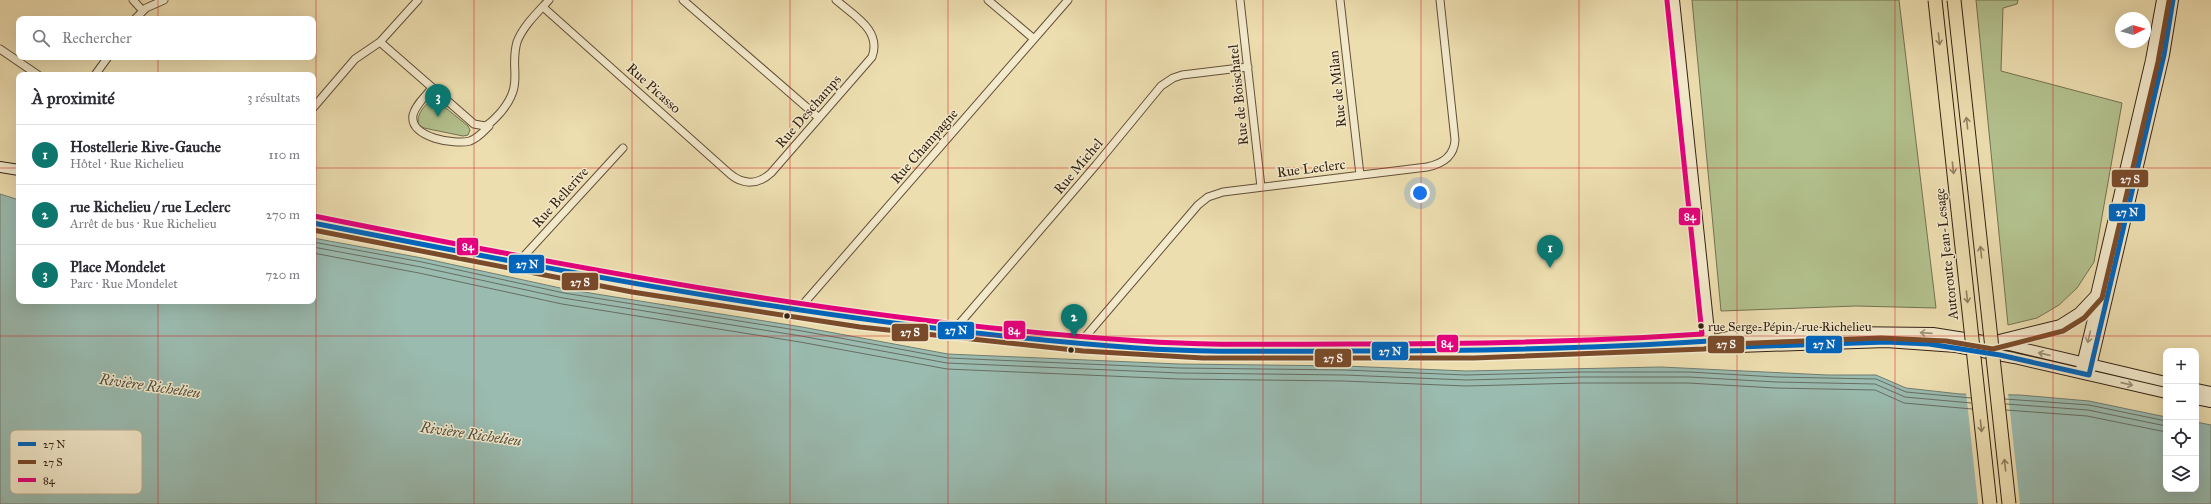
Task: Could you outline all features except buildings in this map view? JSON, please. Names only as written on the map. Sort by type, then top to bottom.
[{"type":"highway","name":"Autoroute Jean-Lesage","points":[[1935,0],[1990,504]]},
{"type":"highway","points":[[1954,0],[2009,504]]},
{"type":"main road","points":[[1674,0],[1710,341]]},
{"type":"main road","points":[[2086,369],[2096,295],[2155,46],[2162,0]]},
{"type":"main road","points":[[2086,369],[2164,55],[2173,0]]},
{"type":"main road","points":[[0,167],[16,170]]},
{"type":"main road","points":[[316,225],[520,265],[633,285],[803,312],[958,331],[1084,344],[1203,351],[1482,351],[1710,341],[1728,337],[1881,331],[1940,334],[1992,342],[2163,392]]},
{"type":"main road","points":[[1992,342],[2060,325],[2079,313],[2096,295]]},
{"type":"main road","points":[[1710,341],[1739,347],[1886,342],[1929,344],[2163,382]]},
{"type":"main road","points":[[2199,389],[2211,392]]},
{"type":"main road","points":[[2199,400],[2211,402]]},
{"type":"street","points":[[133,0],[143,11]]},
{"type":"street","points":[[138,16],[143,11],[164,0]]},
{"type":"street","points":[[316,104],[355,59],[380,42],[418,0]]},
{"type":"street","points":[[432,88],[416,108],[413,116],[414,125],[421,134],[465,142],[479,136],[508,103],[514,90],[516,52],[519,38],[549,0]]},
{"type":"street","points":[[683,0],[819,118]]},
{"type":"street","name":"Rue Deschamps","points":[[750,182],[762,180],[768,176],[869,62],[875,46],[874,38],[869,28],[836,0]]},
{"type":"street","points":[[988,0],[1034,39]]},
{"type":"street","name":"Rue Champagne","points":[[803,312],[805,302],[1068,0]]},
{"type":"street","name":"Rue de Boischatel","points":[[1240,0],[1261,187]]},
{"type":"street","name":"Rue de Milan","points":[[1340,0],[1360,175]]},
{"type":"street","name":"Rue Leclerc","points":[[1084,344],[1086,336],[1204,199],[1219,193],[1436,165],[1445,160],[1452,151],[1455,137],[1440,0]]},
{"type":"street","name":"Rue Picasso","points":[[542,7],[730,174],[740,180],[750,182]]},
{"type":"street","points":[[380,42],[476,125],[483,127],[492,122]]},
{"type":"street","points":[[0,49],[16,60]]},
{"type":"street","points":[[16,60],[34,72]]},
{"type":"street","points":[[97,72],[106,60]]},
{"type":"street","name":"Rue Michel","points":[[958,331],[960,323],[1096,165],[1161,86],[1182,75],[1248,67]]},
{"type":"street","name":"Rue Bellerive","points":[[520,265],[523,257],[622,148]]},
{"type":"green space","points":[[1692,0],[1899,0],[1936,308],[1856,306],[1721,311]]},
{"type":"green space","points":[[1976,0],[2018,0],[2017,4],[2003,8],[2001,71],[2122,103],[2094,262],[2077,288],[2059,305],[2037,318],[2008,325]]},
{"type":"green space","points":[[436,100],[468,126],[470,130],[468,135],[463,136],[424,128],[419,125],[418,121],[422,109],[432,101]]},
{"type":"water","name":"Rivière Richelieu","points":[[0,194],[16,199],[16,304],[316,304],[316,239],[422,258],[565,289],[802,327],[948,354],[1179,364],[1345,366],[1466,371],[1661,367],[1827,375],[1876,375],[1906,388],[1960,394],[2020,395],[2089,401],[2163,416],[2163,492],[2199,492],[2199,423],[2211,425],[2211,504],[0,504]]},
{"type":"pier","points":[[1966,392],[2008,393],[2020,504],[1978,504]]},
{"type":"transit line","points":[[316,224],[621,281],[827,314],[930,328],[1137,348],[1190,351],[1440,351],[1575,348],[1710,341],[1739,347],[1886,342],[1929,344],[2000,355],[2089,375],[2164,55],[2173,0]]},
{"type":"transit line","name":"84","points":[[316,216],[622,275],[829,308],[932,321],[1140,341],[1193,344],[1439,344],[1614,339],[1702,334],[1667,1]]},
{"type":"transit line","points":[[316,231],[632,292],[860,327],[1083,351],[1203,358],[1474,358],[1704,349],[1729,344],[1881,338],[1946,341],[1993,349],[2063,331],[2084,318],[2102,298],[2158,62],[2169,1]]},
{"type":"place","name":"Place Mondelet","points":[[438,117]]},
{"type":"place","name":"Hostellerie Rive-Gauche","points":[[1550,268]]},
{"type":"place","name":"rue Serge-Pépin / rue Richelieu","points":[[1701,326]]},
{"type":"place","name":"rue Richelieu / rue Leclerc","points":[[1074,337]]}]
